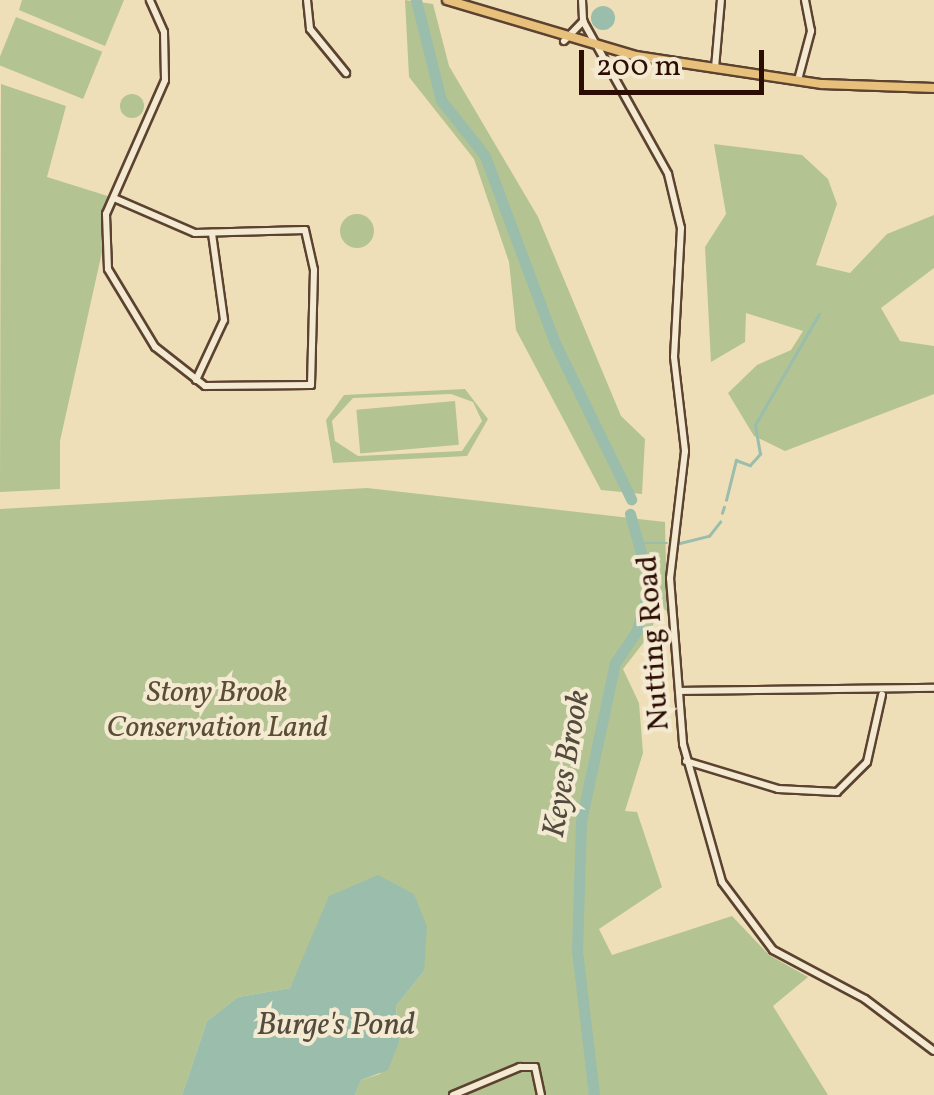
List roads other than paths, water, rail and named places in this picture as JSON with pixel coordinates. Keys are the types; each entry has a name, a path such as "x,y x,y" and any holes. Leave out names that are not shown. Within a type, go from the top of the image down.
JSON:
{"main road":[{"path":"447,0 564,42 620,53 798,80 934,88"}],"street":[{"path":"114,198 196,233 306,230 316,377 298,388 205,386 156,347 116,285 103,237 114,198 165,80 164,32 150,0"},
{"path":"307,0 310,29 346,73"},
{"path":"564,42 583,20 582,0"},
{"path":"715,68 721,0"},
{"path":"798,80 810,31 805,0"},
{"name":"Nutting Road","path":"583,20 618,75 668,174 681,228 674,357 685,450 669,560 686,761 722,882 750,928 934,1051"},
{"path":"618,75 620,53"},
{"path":"196,380 224,320 212,234"},
{"path":"680,691 818,686 882,695 934,688"},
{"path":"686,761 778,789 837,792 867,762 882,695"},
{"path":"452,1095 520,1067 536,1067 541,1095"}],"water":[{"path":"603,6 615,18 603,30 591,18"},
{"name":"Burge's Pond","path":"378,875 414,894 427,927 424,971 396,1006 399,1042 388,1070 361,1080 355,1095 182,1095 207,1021 238,997 290,988 329,896"}],"waterway":[{"name":"Keyes Brook","path":"416,0 441,100 485,156 555,343 631,499"},
{"path":"726,500 736,460 750,465 760,454 755,425 819,314"},
{"path":"722,513 724,507"},
{"name":"Keyes Brook","path":"594,1095 577,950 581,821 615,663 637,630 650,585 630,514"},
{"path":"676,544 709,536 720,522"},
{"path":"636,543 667,543"}],"park label":[{"name":"Stony Brook Conservation Land","path":"217,710"}]}
